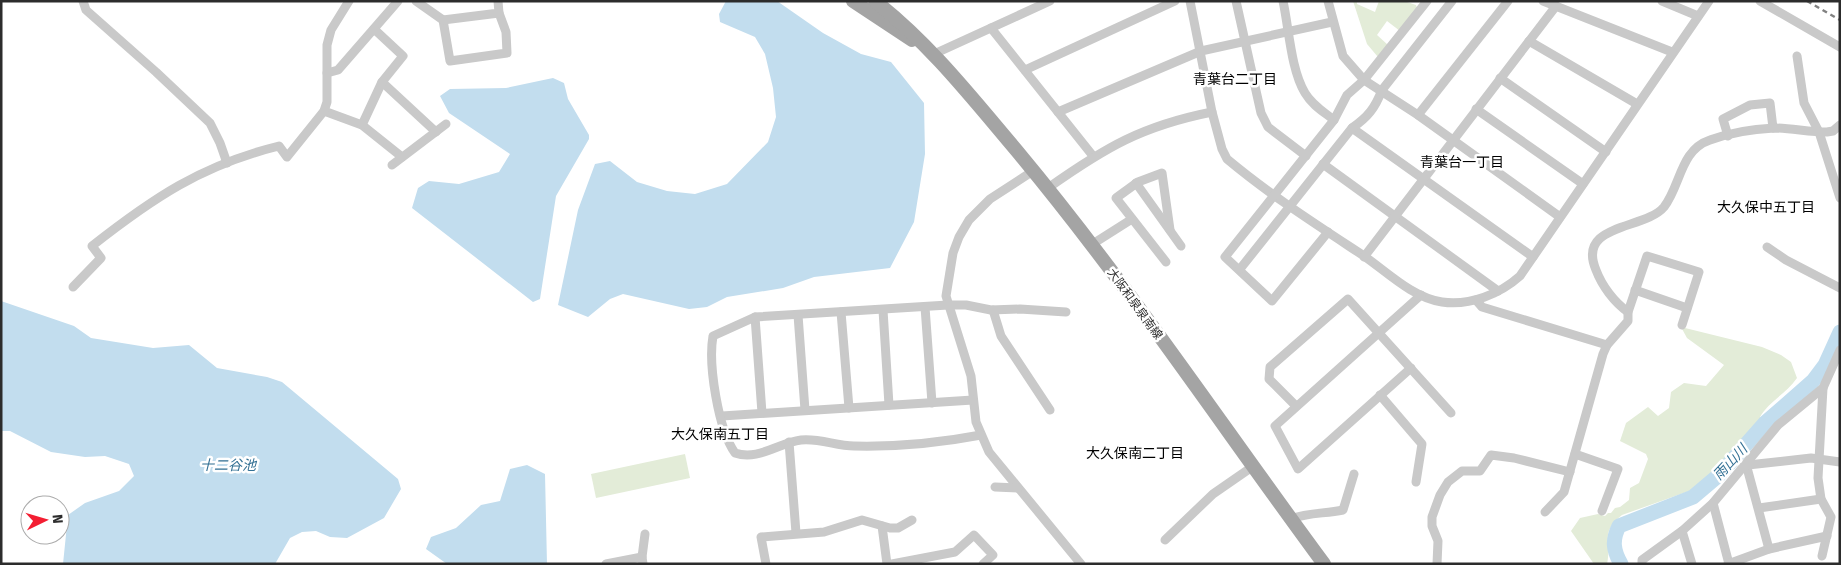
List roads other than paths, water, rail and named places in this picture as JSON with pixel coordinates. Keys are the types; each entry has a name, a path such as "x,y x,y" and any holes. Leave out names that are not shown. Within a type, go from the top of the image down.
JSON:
{"main road":[{"name":"大阪和泉泉南線","path":"853,1 934,54"},
{"name":"大阪和泉泉南線","path":"875,1 906,26 958,79 1048,188 1324,564"}],"street":[{"path":"82,1 86,10 210,123 220,143 227,164"},
{"path":"73,287 101,258 92,246 170,189 199,174 279,146 286,157 324,111 327,102 328,45 331,30 348,1"},
{"path":"327,73 338,70 398,1"},
{"path":"416,1 443,20 499,13"},
{"path":"443,20 450,61 507,53 506,32 499,13 498,1"},
{"path":"934,54 1050,1"},
{"path":"1025,70 1175,1"},
{"path":"1190,1 1212,112 1222,150 1227,159 1290,206 1421,295 1442,302 1476,300 1498,291 1520,276 1708,1"},
{"path":"1236,1 1261,113 1268,127 1306,156"},
{"path":"1283,1 1298,78 1306,94 1316,106 1334,120"},
{"path":"1328,1 1332,22 1343,56 1364,80 1418,115 1560,217"},
{"path":"1240,269 1352,128 1371,112 1382,90 1452,1"},
{"path":"1418,115 1508,1"},
{"path":"1543,1 1672,52"},
{"path":"1662,1 1698,16"},
{"path":"1760,1 1840,47"},
{"path":"1328,232 1272,301 1225,257 1334,120 1346,95 1364,80 1422,2"},
{"path":"1364,257 1556,6"},
{"path":"1058,112 1200,51 1332,22"},
{"path":"991,28 1093,156"},
{"path":"362,125 382,82 403,56 374,30"},
{"path":"1529,42 1637,104"},
{"path":"1797,56 1804,103 1819,132 1840,198"},
{"path":"1500,78 1606,152"},
{"path":"382,82 436,132"},
{"path":"1728,136 1723,119 1750,105 1770,103 1773,128"},
{"path":"1476,109 1583,184"},
{"path":"324,111 362,125 402,157"},
{"path":"1048,188 1093,156 1135,134 1161,124 1212,112"},
{"path":"392,165 446,124"},
{"path":"1628,312 1619,305 1594,267 1593,257 1600,238 1606,232 1653,216 1671,197 1687,157 1696,148 1708,140 1773,128 1819,132 1833,131 1840,125"},
{"path":"1352,128 1533,257"},
{"path":"1322,164 1498,291"},
{"path":"1033,171 984,204 969,220 959,237 953,253 947,277 946,296 971,376 976,422 980,435 989,452 1081,564"},
{"path":"1166,262 1116,198 1136,183 1162,174 1170,230"},
{"path":"1136,183 1181,246"},
{"path":"1091,245 1132,219"},
{"path":"1767,247 1786,260 1840,288"},
{"path":"1545,512 1564,492 1608,344 1628,321 1628,312 1646,256 1699,272 1682,325"},
{"path":"1635,290 1688,308"},
{"path":"1411,368 1298,469 1274,426 1421,295"},
{"path":"1296,406 1269,379 1270,367 1348,299 1451,413"},
{"path":"1476,300 1482,307 1608,344"},
{"path":"980,435 952,440 852,446 819,440 789,442 753,455 735,453 730,445 712,377 713,336 755,317 948,305 993,310 1020,309 1066,312"},
{"path":"926,307 932,403"},
{"path":"883,310 889,405"},
{"path":"993,310 1001,336 1050,410"},
{"path":"841,312 849,408"},
{"path":"798,315 805,410"},
{"path":"755,317 762,413"},
{"path":"1822,556 1831,517 1821,499 1818,459 1823,388 1840,350"},
{"path":"1642,564 1642,560 1682,531 1713,503 1778,424 1823,388"},
{"path":"1380,395 1422,444 1416,482"},
{"path":"722,416 973,400"},
{"path":"789,442 796,533"},
{"path":"1437,564 1438,541 1432,526 1432,517 1440,495 1448,482 1462,471 1480,471 1491,454 1570,472"},
{"path":"1576,454 1618,469 1602,511"},
{"path":"1747,464 1818,459 1840,462"},
{"path":"1747,464 1769,548"},
{"path":"1164,540 1213,494 1252,467"},
{"path":"1291,519 1305,514 1326,514 1343,510 1354,474"},
{"path":"995,487 1018,488"},
{"path":"1759,508 1821,499"},
{"path":"1713,503 1729,564 1769,548 1827,536"},
{"path":"766,564 761,537 824,532 862,520 882,526 898,528 912,520"},
{"path":"882,526 887,564"},
{"path":"1682,531 1692,564"},
{"path":"606,564 642,560 646,534"},
{"path":"892,564 955,552 974,535 993,555 983,564"}],"water":[{"path":"726,1 777,1 823,33 861,54 891,62 924,103 925,154 914,222 890,268 814,277 783,288 727,297 707,307 689,309 623,294 610,299 588,317 558,305 578,210 595,164 610,161 637,182 667,191 695,194 727,184 768,142 776,117 773,88 765,54 755,37 720,22 719,14"},
{"path":"553,78 564,83 568,99 589,135 589,139 556,196 540,299 533,302 412,208 418,188 429,181 459,184 499,172 510,154 449,113 440,96 450,89 506,88"},
{"name":"十二谷池","path":"1,301 74,326 91,338 153,348 189,345 217,368 267,377 282,382 398,479 401,489 384,518 347,538 330,537 316,531 302,532 290,538 275,564 63,564 65,545 70,545 70,514 85,503 119,491 134,476 129,464 105,456 85,457 51,452 10,431 1,431"},
{"path":"527,465 545,474 547,564 447,564 426,549 431,537 456,528 481,505 500,501 510,469"}],"waterway":[{"name":"雨山川","path":"1621,564 1614,545 1619,526 1693,497 1719,475 1765,423 1813,381 1825,365 1840,332"}],"railway":[{"path":"1807,1 1840,20"}],"district":[{"name":"青葉台二丁目","path":"1235,79"},
{"name":"青葉台一丁目","path":"1462,162"},
{"name":"大久保中五丁目","path":"1766,207"},
{"name":"大久保南五丁目","path":"720,434"},
{"name":"大久保南二丁目","path":"1135,453"}]}
